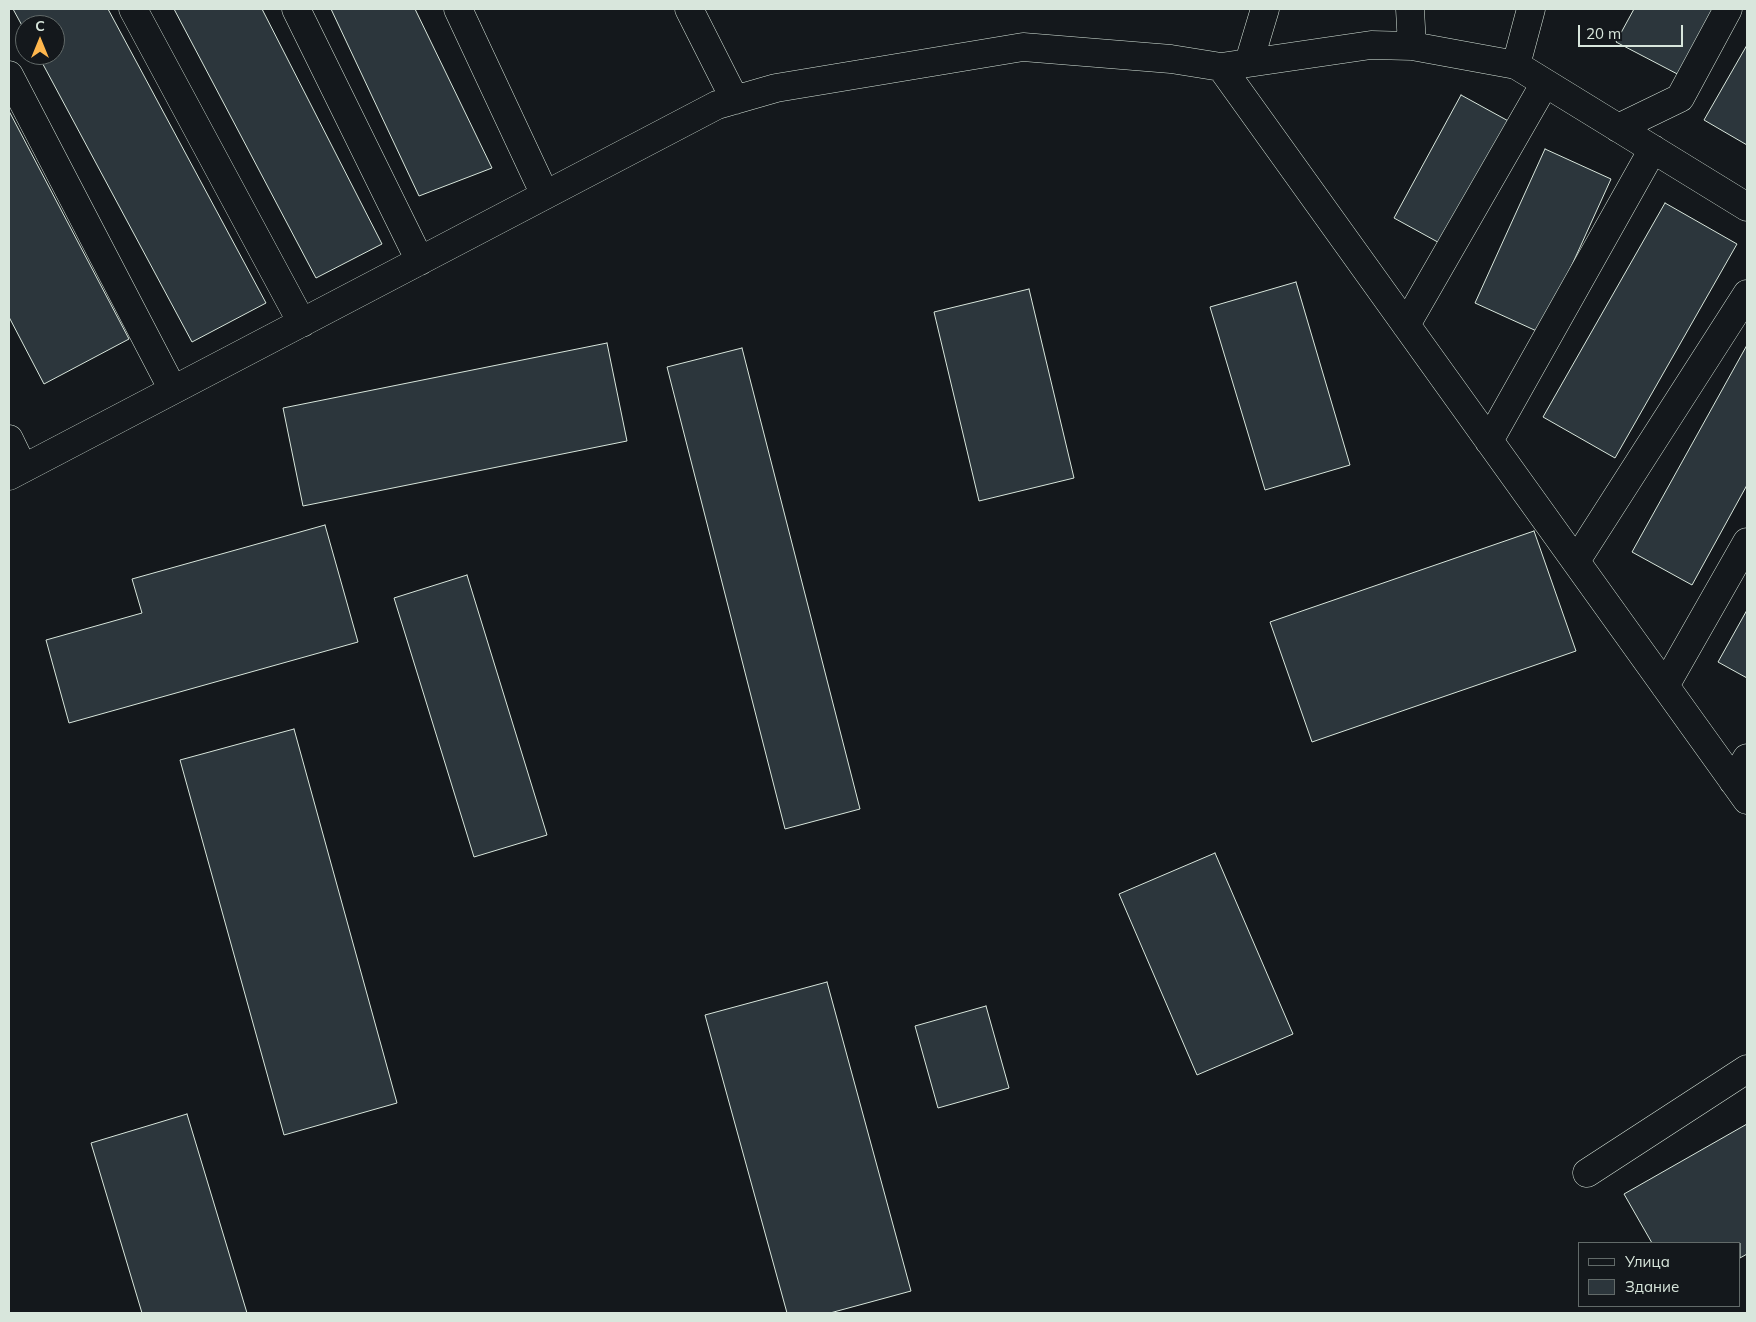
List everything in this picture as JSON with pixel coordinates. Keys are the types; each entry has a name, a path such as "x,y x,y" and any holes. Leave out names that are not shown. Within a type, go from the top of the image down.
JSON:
{"street":[{"path":"133,9 302,322"},
{"path":"296,9 420,261"},
{"path":"458,9 545,196"},
{"path":"688,9 735,100"},
{"path":"1249,62 1265,9"},
{"path":"1410,9 1412,46"},
{"path":"1516,65 1531,9"},
{"path":"1618,128 1680,98 1728,9"},
{"path":"9,439 16,472 717,105 776,88 1023,47 1171,59 1221,67 1371,44 1412,46 1516,65 1653,150 1745,203"},
{"path":"1221,67 1740,791"},
{"path":"9,76 173,390"},
{"path":"1406,325 1545,83"},
{"path":"1489,441 1653,150"},
{"path":"1576,562 1747,294"},
{"path":"1665,686 1747,542"},
{"path":"1740,791 1747,758"},
{"path":"1587,1173 1747,1069"}],"building":[{"path":"13,9 108,9 266,303 192,342 43,65 65,65 65,15 16,15"},
{"path":"174,9 262,9 382,244 316,278"},
{"path":"331,9 415,9 492,168 419,196"},
{"path":"1634,9 1722,9 1685,78 1616,42"},
{"path":"1747,45 1747,145 1704,120"},
{"path":"1461,95 1512,123 1445,246 1394,218"},
{"path":"9,111 129,339 44,384 9,317"},
{"path":"1545,149 1611,179 1541,333 1475,303"},
{"path":"1665,203 1737,244 1615,458 1543,417"},
{"path":"1296,282 1350,465 1265,490 1210,307"},
{"path":"1029,289 1074,478 979,501 934,312"},
{"path":"607,343 627,441 303,506 283,408"},
{"path":"1747,345 1747,485 1692,585 1632,552"},
{"path":"742,348 860,809 785,829 667,367"},
{"path":"325,525 358,642 69,723 46,640 142,613 132,579"},
{"path":"1534,531 1576,651 1312,742 1270,622"},
{"path":"467,575 547,835 474,857 394,598"},
{"path":"1747,610 1747,678 1718,662"},
{"path":"294,729 397,1103 284,1135 180,760"},
{"path":"1215,853 1293,1034 1197,1075 1119,894"},
{"path":"827,982 911,1291 830,1313 787,1313 705,1015"},
{"path":"986,1006 1009,1088 938,1108 915,1026"},
{"path":"187,1114 247,1313 142,1313 91,1143"},
{"path":"1747,1124 1747,1254 1741,1257 1741,1242 1651,1242 1624,1194"}]}
